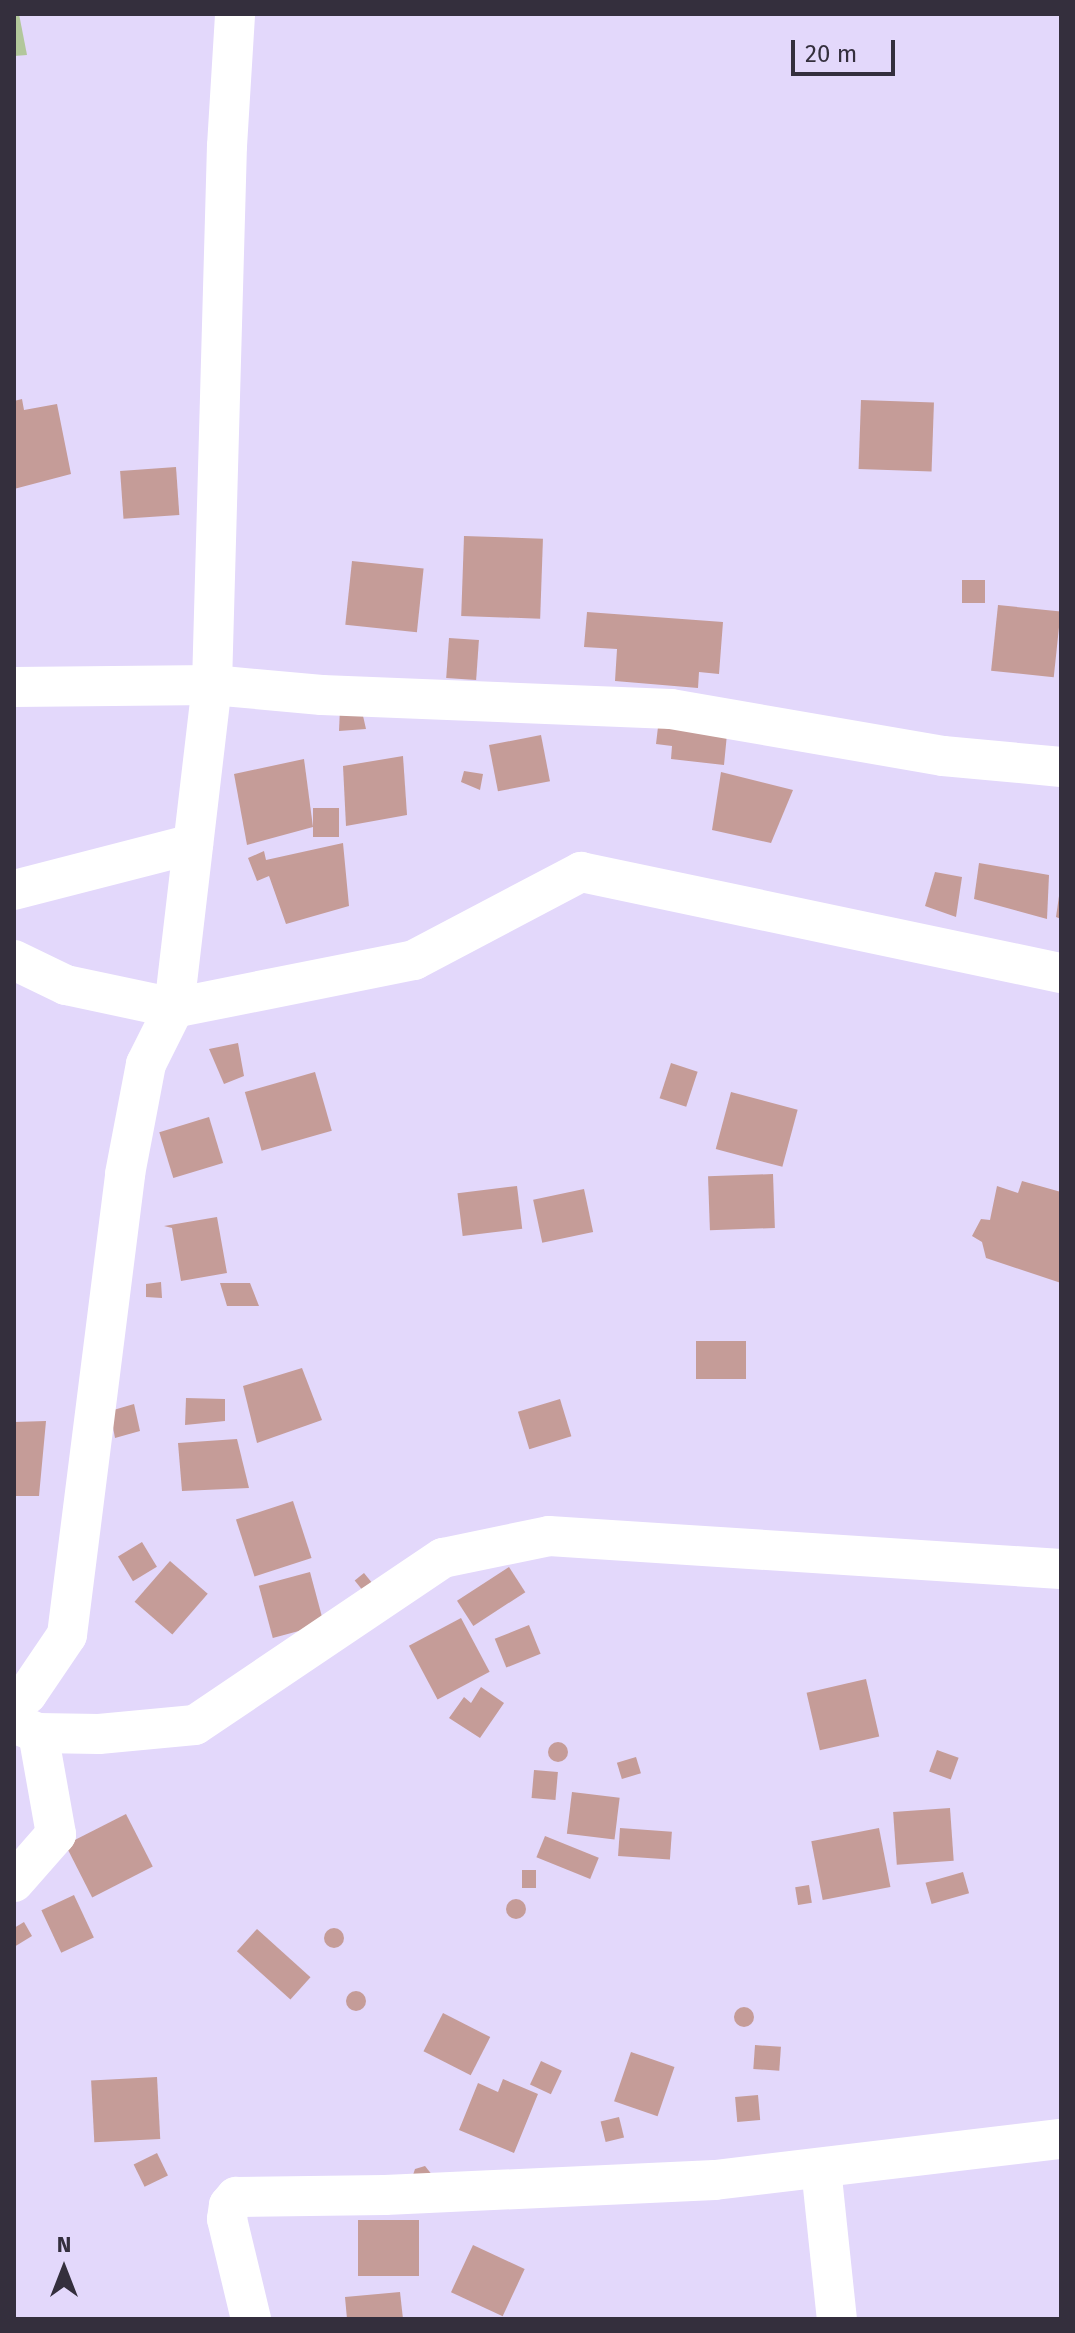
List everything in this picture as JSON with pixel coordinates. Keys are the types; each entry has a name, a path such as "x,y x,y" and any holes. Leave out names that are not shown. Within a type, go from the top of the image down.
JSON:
{"street":[{"path":"14,1882 56,1834 22,1720 27,1694 67,1635 125,1174 146,1064 174,1008 212,685 227,146 235,14"},
{"path":"14,687 212,685 322,695 671,709 943,756 1061,767"},
{"path":"14,890 193,844"},
{"path":"14,960 66,985 174,1008 414,960 581,872 1061,973"},
{"path":"22,1720 99,1734 195,1725 443,1558 549,1536 1061,1569"},
{"path":"251,2319 227,2219 229,2205 236,2197 385,2195 715,2180 1061,2139"},
{"path":"821,2168 837,2319"}],"green space":[{"path":"14,14 19,14 27,55 14,56"}],"building":[{"path":"22,399 24,410 57,404 71,474 14,489 14,401"},
{"path":"861,400 934,403 932,472 859,469"},
{"path":"176,467 179,515 123,519 120,471"},
{"path":"464,536 543,539 540,619 461,616"},
{"path":"352,561 424,569 417,632 345,625"},
{"path":"962,580 985,580 985,603 962,603"},
{"path":"998,605 1061,612 1054,677 991,671"},
{"path":"587,612 723,622 719,674 699,672 698,688 615,681 617,649 584,647"},
{"path":"449,638 479,640 476,680 446,678"},
{"path":"361,707 366,729 339,731 340,708"},
{"path":"658,727 727,734 724,765 671,759 672,746 656,744"},
{"path":"541,735 550,781 498,791 489,745"},
{"path":"403,756 407,815 346,826 343,766"},
{"path":"304,759 313,827 247,845 234,774"},
{"path":"464,771 483,774 480,790 461,782"},
{"path":"721,772 793,790 771,843 712,830"},
{"path":"313,808 339,808 339,837 313,837"},
{"path":"343,843 349,906 286,924 269,876 257,881 248,858 264,851 266,860"},
{"path":"979,863 1049,875 1047,919 974,899"},
{"path":"935,872 962,877 956,917 925,906"},
{"path":"1061,896 1061,919 1056,917"},
{"path":"238,1043 244,1076 224,1084 209,1049"},
{"path":"671,1063 698,1072 686,1107 660,1098"},
{"path":"315,1072 332,1131 262,1151 245,1092"},
{"path":"731,1092 798,1110 782,1167 716,1149"},
{"path":"209,1117 223,1163 173,1178 159,1132"},
{"path":"773,1174 775,1228 710,1230 708,1176"},
{"path":"1022,1181 1061,1192 1061,1283 986,1258 982,1242 972,1236 981,1219 990,1220 997,1186 1018,1193"},
{"path":"517,1186 522,1229 463,1236 457,1193"},
{"path":"584,1189 593,1232 542,1243 533,1200"},
{"path":"217,1217 227,1273 181,1281 172,1228 164,1226"},
{"path":"161,1282 162,1298 146,1297 146,1284"},
{"path":"220,1283 250,1283 259,1306 227,1306"},
{"path":"696,1341 746,1341 746,1379 696,1379"},
{"path":"302,1368 322,1420 257,1443 243,1386"},
{"path":"186,1398 225,1399 225,1421 185,1425"},
{"path":"560,1399 571,1436 529,1449 518,1412"},
{"path":"134,1404 140,1431 115,1438 110,1411"},
{"path":"46,1421 39,1496 14,1496 14,1422"},
{"path":"237,1439 249,1488 182,1491 178,1443"},
{"path":"293,1501 312,1558 254,1577 236,1520"},
{"path":"142,1542 157,1567 133,1581 118,1556"},
{"path":"170,1561 208,1594 172,1635 135,1602"},
{"path":"509,1567 525,1592 473,1626 457,1601"},
{"path":"310,1572 324,1624 273,1638 259,1586"},
{"path":"364,1573 377,1589 368,1597 355,1581"},
{"path":"461,1618 490,1672 438,1700 409,1646"},
{"path":"529,1625 541,1654 506,1668 495,1639"},
{"path":"866,1679 879,1736 820,1750 807,1693"},
{"path":"481,1687 504,1703 480,1738 449,1718 464,1697 471,1703"},
{"path":"558,1742 565,1745 568,1752 565,1759 558,1762 551,1759 548,1752 551,1745"},
{"path":"937,1750 959,1758 951,1779 929,1772"},
{"path":"636,1757 641,1773 622,1779 617,1763"},
{"path":"534,1770 558,1772 555,1800 532,1798"},
{"path":"572,1792 620,1798 615,1840 567,1834"},
{"path":"950,1808 954,1861 897,1865 893,1812"},
{"path":"126,1814 153,1867 92,1897 65,1845"},
{"path":"620,1828 672,1832 670,1860 618,1856"},
{"path":"879,1828 890,1887 823,1900 811,1841"},
{"path":"545,1836 599,1858 590,1879 536,1857"},
{"path":"522,1870 536,1870 536,1888 522,1888"},
{"path":"963,1872 969,1893 932,1904 926,1883"},
{"path":"809,1885 812,1903 798,1905 795,1887"},
{"path":"74,1895 94,1938 61,1953 41,1910"},
{"path":"516,1899 523,1902 526,1909 523,1916 516,1919 509,1916 506,1909 509,1902"},
{"path":"24,1922 32,1936 14,1947 14,1928"},
{"path":"334,1928 341,1931 344,1938 341,1945 334,1948 327,1945 324,1938 327,1931"},
{"path":"257,1929 311,1977 290,1999 237,1951"},
{"path":"356,1991 363,1994 366,2001 363,2008 356,2011 349,2008 346,2001 349,1994"},
{"path":"744,2007 751,2010 754,2017 751,2024 744,2027 737,2024 734,2017 737,2010"},
{"path":"443,2013 490,2037 471,2075 423,2051"},
{"path":"755,2045 781,2047 779,2071 753,2069"},
{"path":"631,2052 674,2067 658,2116 614,2101"},
{"path":"541,2061 562,2071 551,2094 530,2085"},
{"path":"157,2077 160,2139 94,2142 91,2080"},
{"path":"503,2079 538,2094 514,2153 459,2130 478,2083 498,2092"},
{"path":"758,2095 760,2120 737,2122 735,2097"},
{"path":"619,2117 624,2137 606,2142 601,2122"},
{"path":"157,2153 168,2175 145,2187 134,2164"},
{"path":"425,2166 433,2176 413,2175 415,2169"},
{"path":"358,2220 419,2220 419,2276 358,2276"},
{"path":"473,2245 525,2269 503,2316 451,2292"},
{"path":"400,2292 403,2319 347,2319 345,2297"}]}
